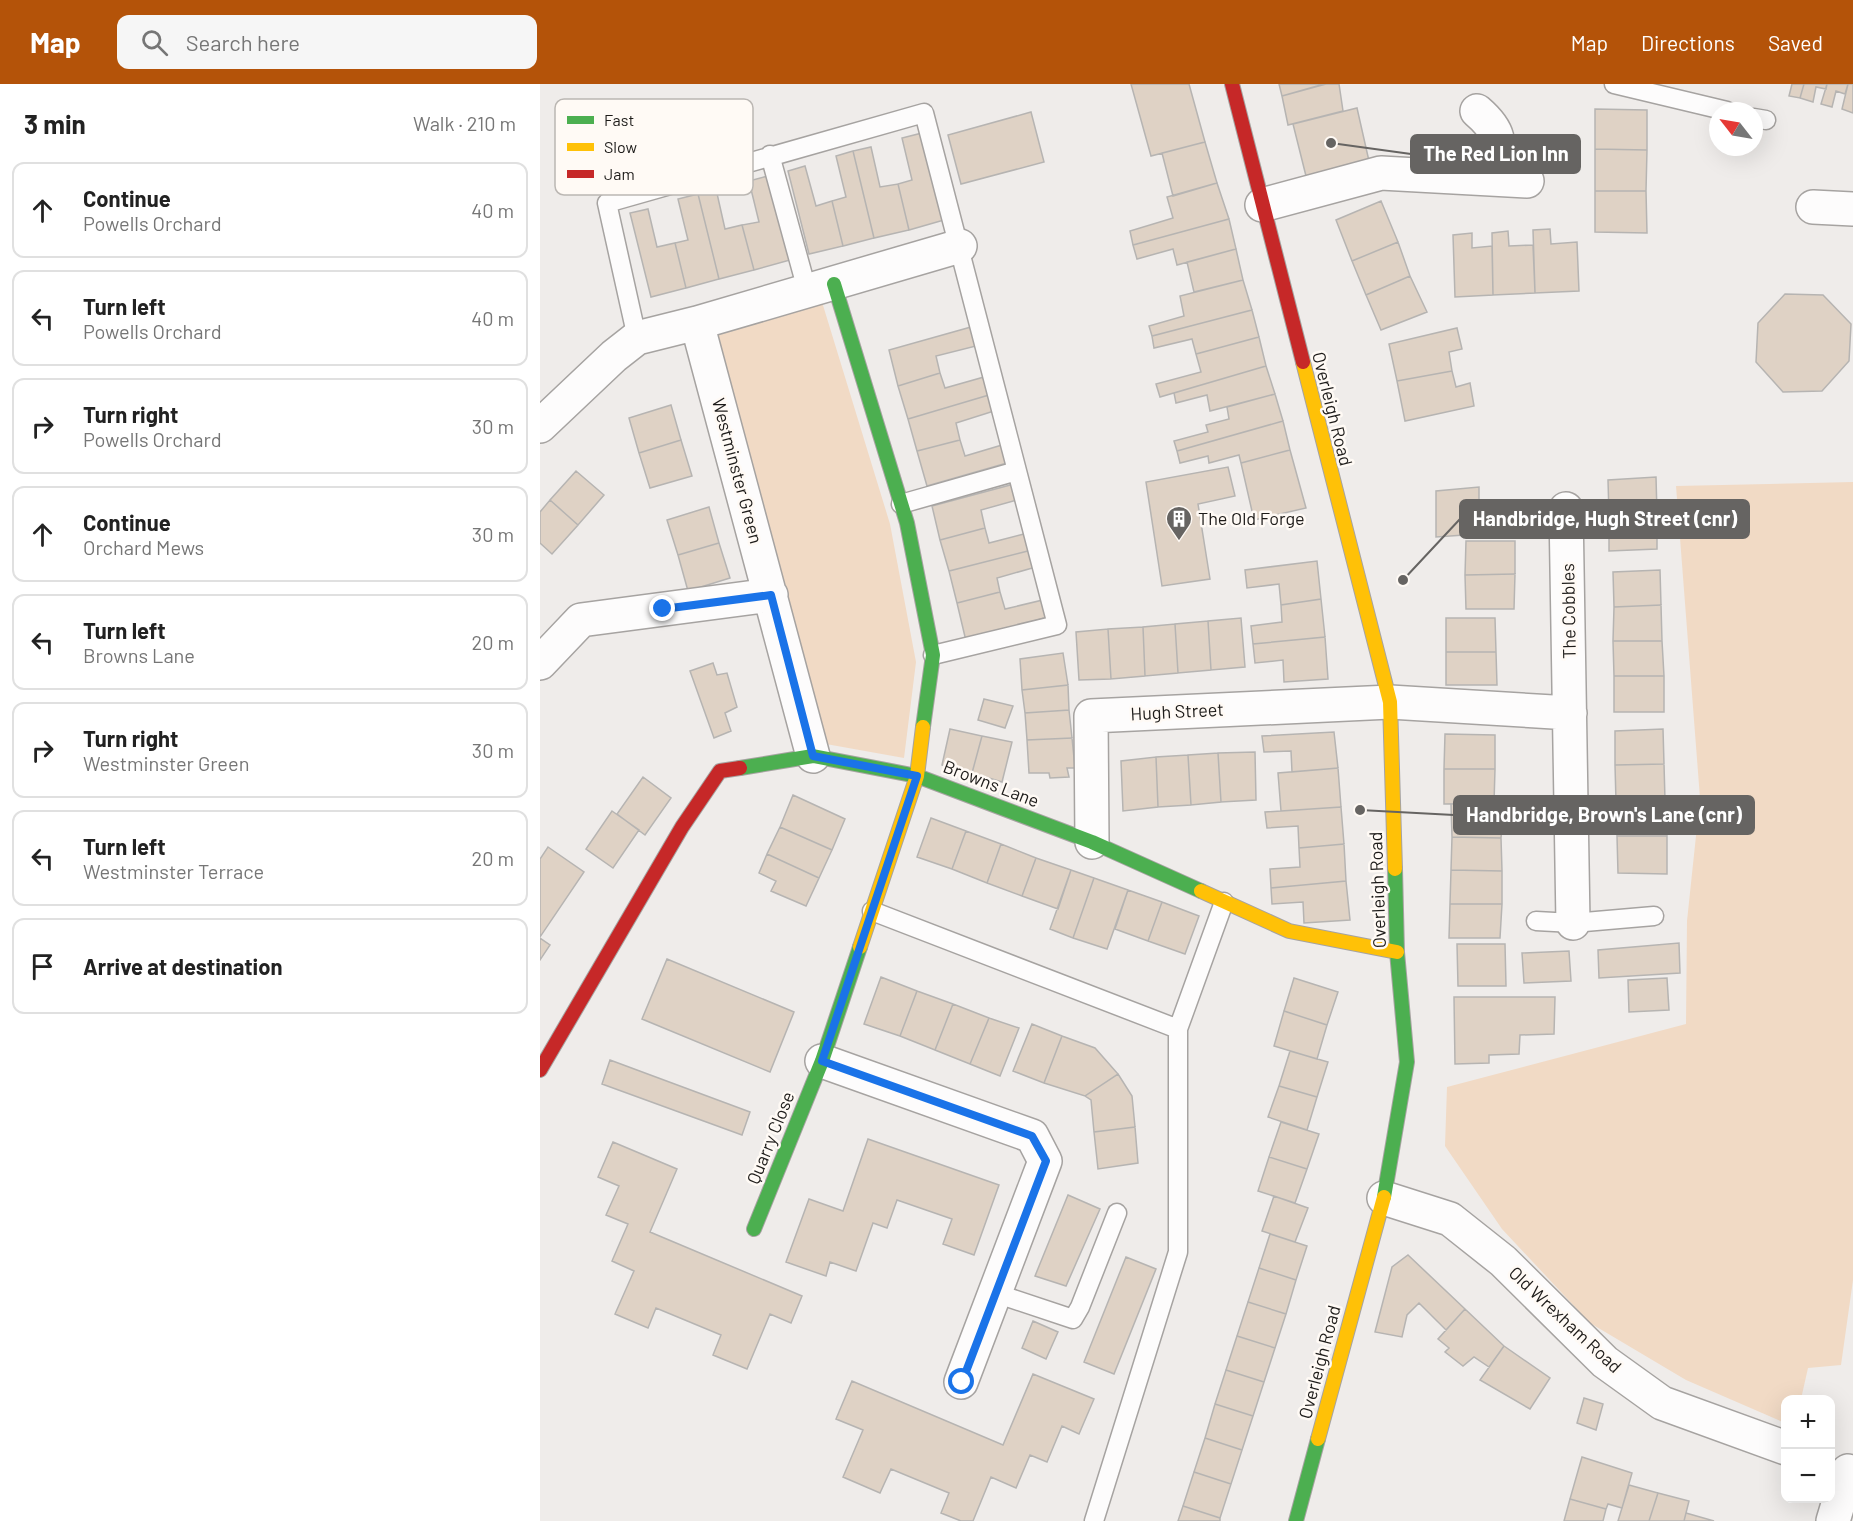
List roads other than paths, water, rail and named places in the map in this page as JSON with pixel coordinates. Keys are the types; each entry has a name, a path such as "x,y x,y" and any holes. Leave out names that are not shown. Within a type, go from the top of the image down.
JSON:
{"street":[{"name":"Overleigh Road","path":"1232,84 1390,702 1397,952 1407,1062 1384,1198 1296,1521"},
{"path":"1477,111 1492,124 1498,140 1493,178"},
{"path":"1262,205 1381,173 1527,181"},
{"path":"1813,207 1853,209"},
{"path":"540,426 614,356 637,338 697,323 960,246"},
{"path":"821,287 901,504 933,655 917,776"},
{"name":"Westminster Green","path":"697,323 813,756"},
{"name":"The Cobbles","path":"1566,509 1573,923"},
{"path":"540,663 581,620 771,595"},
{"path":"1390,702 1570,713"},
{"name":"Hugh Street","path":"1092,842 1091,716 1390,702"},
{"name":"Browns Lane","path":"540,1070 682,827 720,771 813,756 917,776 1092,842 1289,931 1397,952"},
{"name":"Quarry Close","path":"754,1229 822,1061 917,776"},
{"path":"822,1061 1032,1136 1046,1161 962,1382"},
{"name":"Old Wrexham Road","path":"1384,1198 1450,1219 1503,1261 1605,1362 1662,1403 1781,1447"},
{"path":"1833,1521 1844,1470"}],"lane":[{"path":"1614,84 1709,107"},
{"path":"753,160 924,113 1057,625 933,655"},
{"path":"770,155 821,287"},
{"path":"634,195 607,203 637,338"},
{"path":"901,504 1017,471"},
{"path":"1094,1521 1178,1252 1178,1029 1224,902"},
{"path":"872,911 1178,1029"},
{"path":"1536,921 1573,923 1654,916"},
{"path":"995,1293 1073,1319 1080,1307 1117,1213"}],"place":[{"name":"The Red Lion Inn","path":"1331,143"},
{"name":"The Old Forge","path":"1179,542"},
{"name":"Handbridge, Hugh Street (cnr)","path":"1403,580"},
{"name":"Handbridge, Brown's Lane (cnr)","path":"1360,810"}]}
